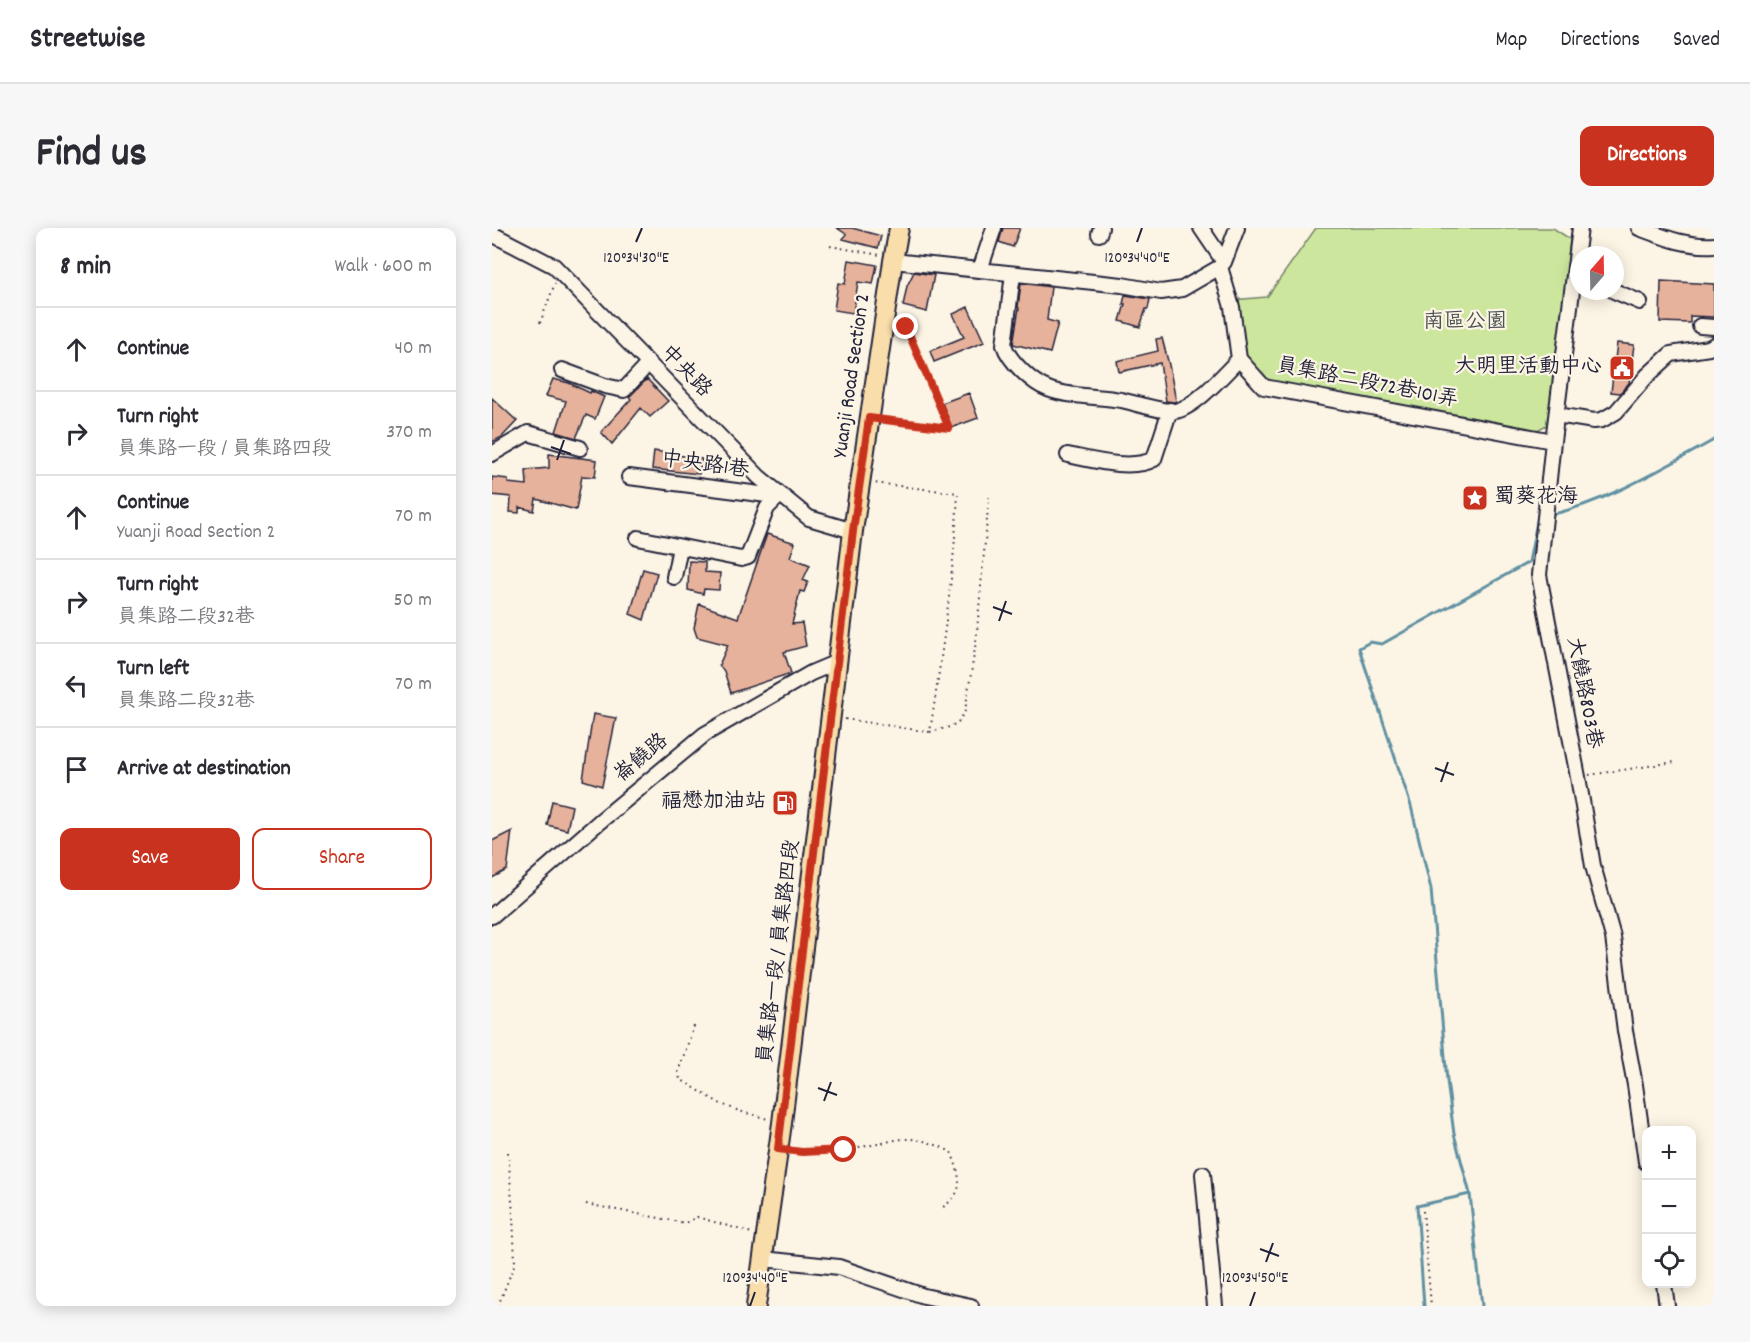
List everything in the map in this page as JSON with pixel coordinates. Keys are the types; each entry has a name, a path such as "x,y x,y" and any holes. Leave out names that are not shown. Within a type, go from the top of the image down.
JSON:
{"main road":[{"name":"Yuanji Road Section 2","path":"853,531 899,228"},
{"name":"員集路一段 / 員集路四段","path":"756,1306 782,1123 853,531"}],"street":[{"path":"980,270 994,228"},
{"path":"1013,274 1004,345 1007,354 1020,370 1047,389 1174,411 1186,407 1210,389 1239,359 1232,307 1222,265 1201,228"},
{"path":"893,261 1122,285 1161,292 1182,290 1222,265 1237,228"},
{"name":"大饒路803巷","path":"1579,246 1580,228"},
{"path":"1639,228 1672,241 1703,246 1714,245"},
{"name":"中央路","path":"492,234 554,266 778,497 809,518 853,531"},
{"path":"1624,295 1640,302"},
{"name":"大饒路803巷","path":"1574,300 1553,441 1539,575 1593,866 1613,937 1624,1031 1642,1130"},
{"path":"1557,415 1594,421 1602,420 1616,412 1647,376 1671,354 1709,348 1714,345"},
{"name":"員集路二段72巷101弄","path":"1239,359 1264,387 1553,441"},
{"path":"562,370 605,386 624,390 648,364"},
{"path":"1068,455 1100,462 1147,463 1154,459 1170,410"},
{"path":"492,454 528,433 580,448"},
{"name":"中央路1巷","path":"629,477 778,497"},
{"name":"中央路1巷","path":"638,537 741,559 748,557 767,508 778,497"},
{"path":"674,577 680,547"},
{"name":"崙饒路","path":"492,916 599,822 705,734 811,673 837,662"},
{"path":"1203,1174 1215,1306"},
{"path":"762,1259 839,1267 924,1296 971,1306"},
{"path":"1665,1288 1667,1306"}],"path":[{"path":"830,246 880,255 893,261"},
{"path":"540,323 559,272"},
{"path":"869,418 949,428 906,327"},
{"path":"860,482 958,493 940,668 930,732"},
{"path":"831,716 930,732 950,727 958,722 965,711 976,642 989,497"},
{"path":"1578,777 1675,762"},
{"path":"694,1026 678,1072 680,1079 719,1103 782,1123"},
{"path":"778,1149 802,1152 844,1150 908,1138 942,1147 951,1152 958,1178 958,1189 955,1196 942,1208"},
{"path":"498,1306 515,1263 508,1152"},
{"path":"586,1204 686,1223 697,1217 766,1238"},
{"path":"1423,1211 1431,1306"}],"green space":[{"name":"南區公園","path":"1316,228 1553,228 1570,239 1552,422 1532,433 1265,382 1244,353 1232,300 1267,297"}],"building":[{"path":"837,228 852,228 881,236 878,248 843,239 846,234"},
{"path":"1003,228 1020,228 1013,247 999,242"},
{"path":"849,260 877,265 873,284 858,282 853,313 834,310 838,283 845,284"},
{"path":"914,272 934,275 927,312 903,306 907,286"},
{"path":"1661,281 1714,284 1714,317 1690,316 1690,323 1660,322"},
{"path":"1021,283 1051,287 1047,320 1058,323 1050,353 1013,344"},
{"path":"1125,295 1150,299 1140,327 1120,321"},
{"path":"968,307 984,342 934,362 930,351 964,337 953,314"},
{"path":"1162,338 1176,401 1174,402 1166,401 1160,363 1119,372 1117,361 1158,351 1156,339"},
{"name":"大明里活動中心","path":"1617,343 1634,345 1629,383 1620,393 1611,392"},
{"path":"553,379 604,397 595,419 586,415 576,438 556,432 566,401 546,396"},
{"path":"647,379 668,401 650,417 641,408 612,444 601,432"},
{"path":"969,393 978,418 951,428 942,403"},
{"path":"492,398 517,421 502,437 492,442"},
{"path":"654,451 702,459 699,474 652,469"},
{"path":"549,454 597,460 595,477 582,476 576,510 536,499 534,511 519,507 519,513 510,512 511,497 492,495 492,477 508,479 508,483 527,485 526,470 549,468"},
{"path":"767,534 795,543 790,557 810,565 803,580 808,582 804,592 800,591 792,624 802,623 806,646 784,652 791,673 731,693 724,671 719,665 728,645 697,637 694,628 699,604 738,618"},
{"path":"689,561 705,562 705,572 720,573 719,590 704,589 703,594 688,590"},
{"path":"643,569 657,573 644,620 630,614"},
{"path":"593,714 616,718 602,786 583,780"},
{"path":"552,801 572,806 567,830 547,825"},
{"path":"512,831 507,870 492,878 492,841"}],"waterway":[{"path":"1550,515 1614,493 1714,440"},
{"path":"1424,1306 1417,1206 1470,1194 1454,1134 1447,1081 1431,889 1411,806 1359,648 1370,642 1382,644 1529,562 1538,517 1540,517"},
{"path":"1470,1194 1482,1306"}],"place":[{"name":"大明里活動中心","path":"1622,368"},
{"name":"蜀葵花海","path":"1475,498"},
{"name":"福懋加油站","path":"785,803"}],"route":[{"path":"844,1150 802,1152 778,1149 853,531 869,418 949,428 906,327"}]}
